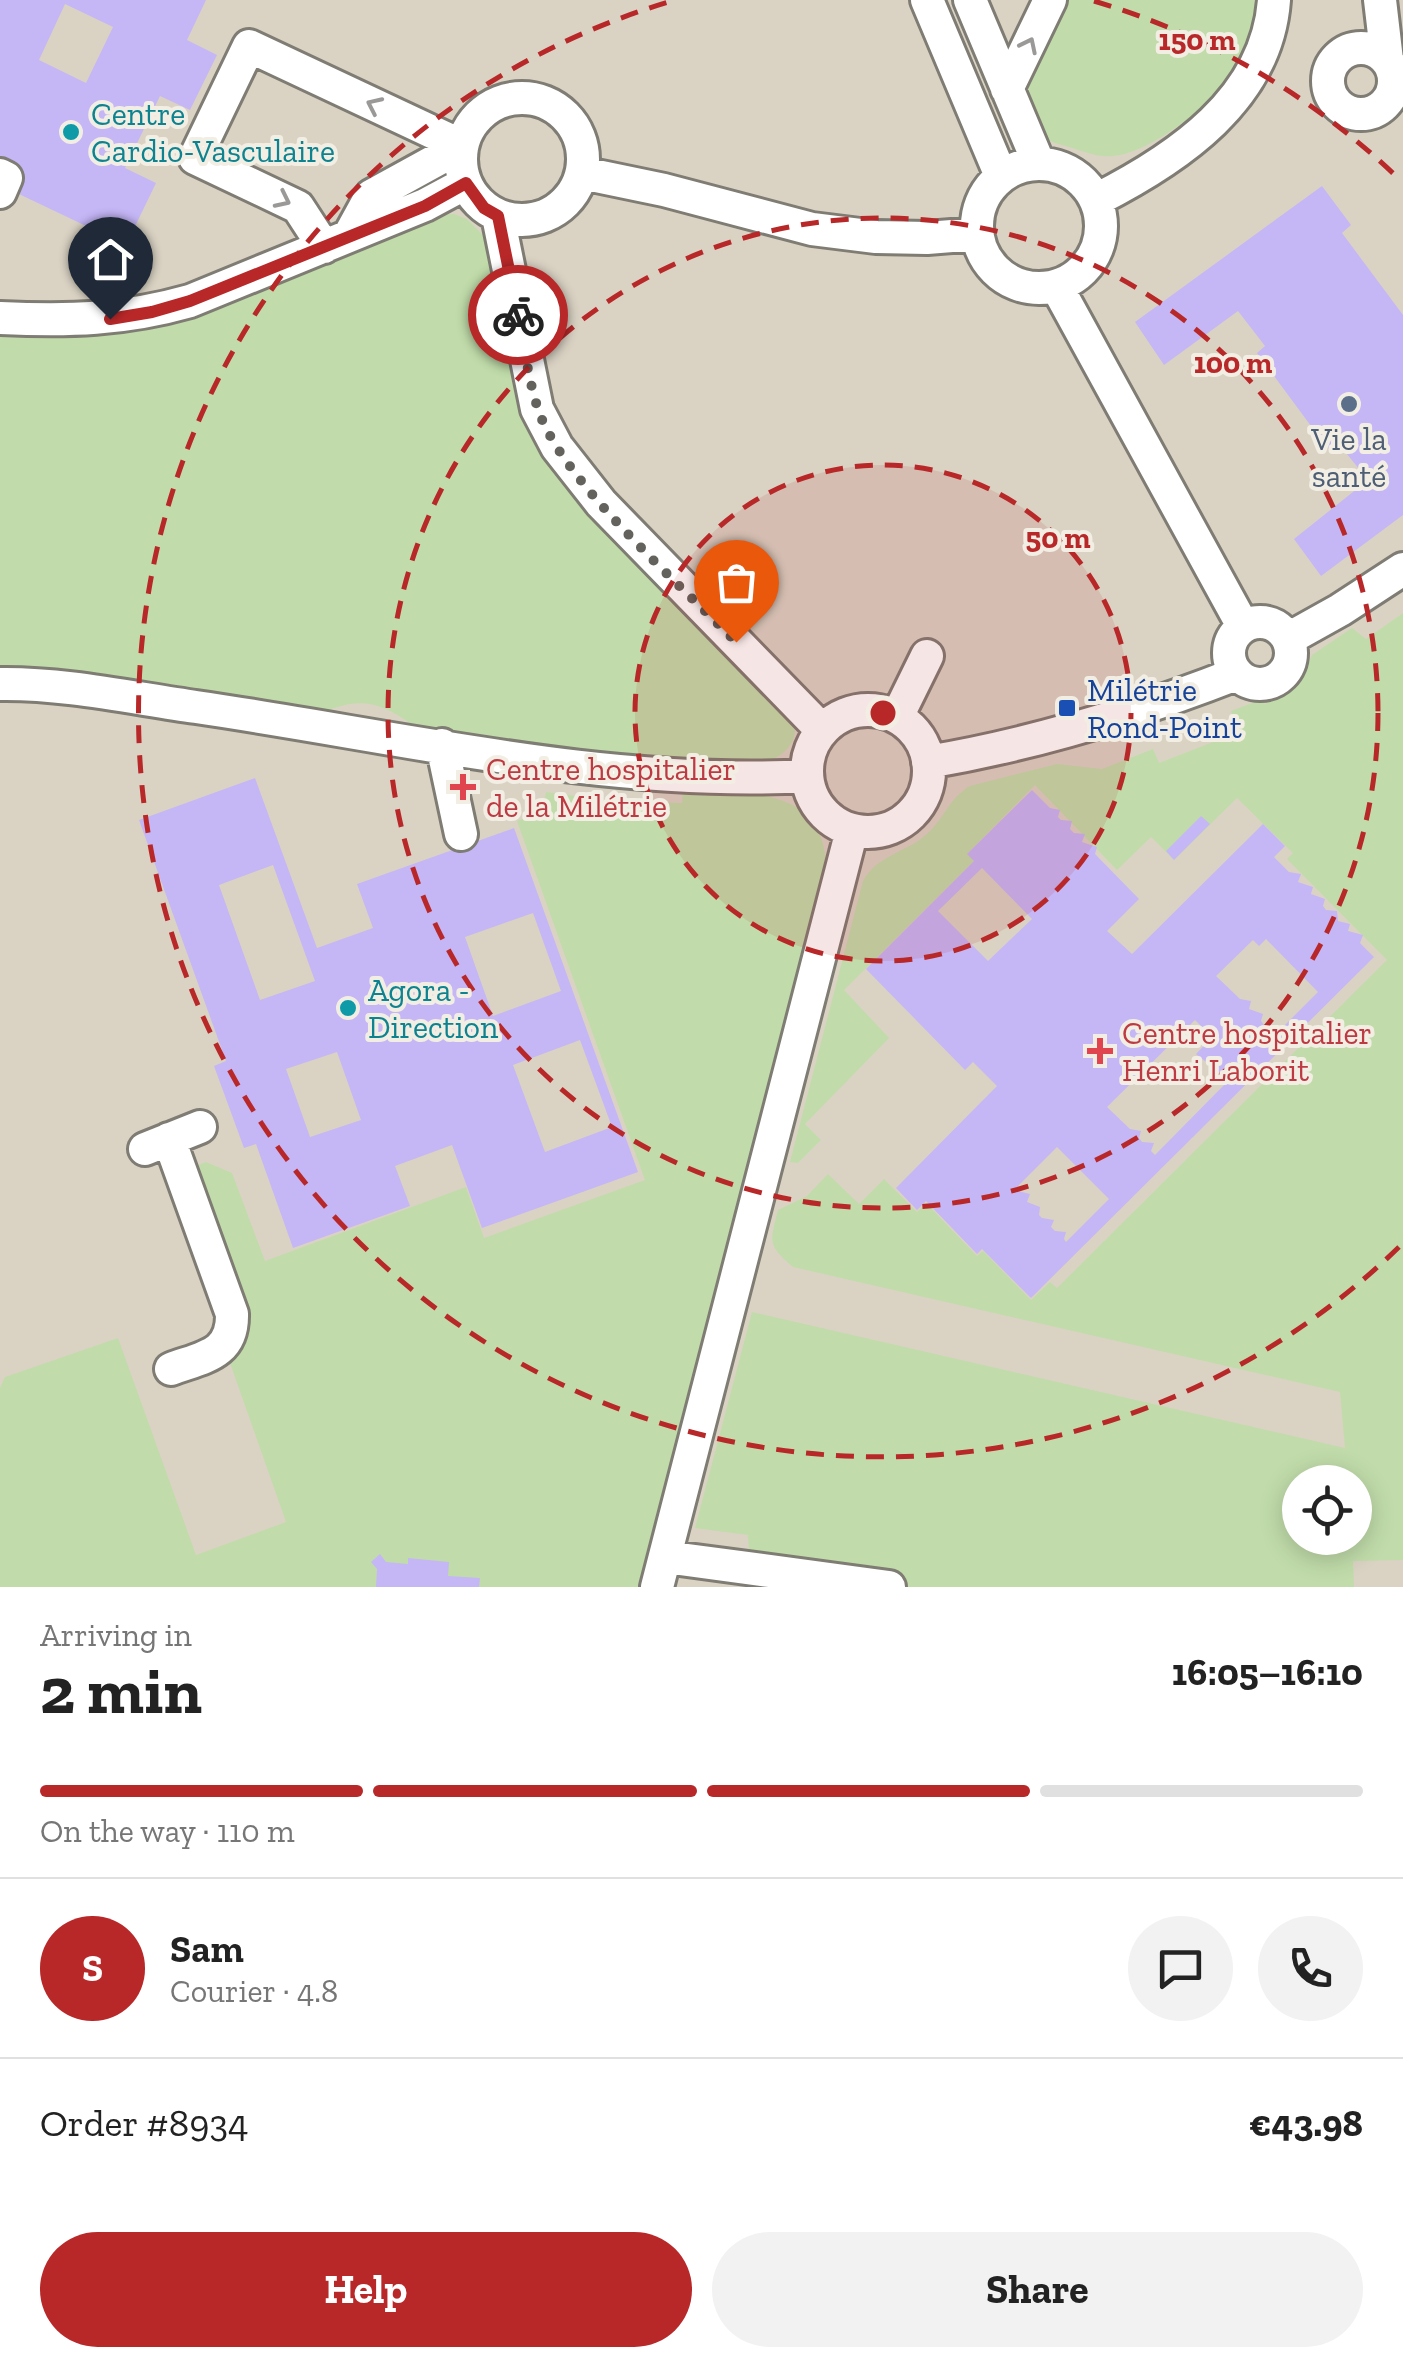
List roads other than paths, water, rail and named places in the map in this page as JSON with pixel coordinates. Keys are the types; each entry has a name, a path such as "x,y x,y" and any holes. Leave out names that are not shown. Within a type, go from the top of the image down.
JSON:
{"street":[{"path":"927,0 1001,176"},
{"path":"970,0 1038,164"},
{"path":"1007,90 1050,0"},
{"path":"1096,200 1178,153 1222,114 1264,50 1274,0"},
{"path":"1351,50 1363,0"},
{"path":"1380,0 1395,100 1359,114 1340,106 1329,87 1336,60 1351,50 1371,50 1387,60"},
{"path":"336,242 298,207 195,158 249,46 462,146"},
{"path":"531,98 548,103 574,125 584,156 582,173 565,204 533,220 515,221 484,208 466,183 461,165 462,146 481,113 497,103 531,98"},
{"path":"336,242 371,196 462,146"},
{"path":"1038,164 1059,167 1082,180 1096,200 1102,221 1100,242 1092,262 1057,287 1036,289 1014,284 996,272 983,254 977,234 978,212 986,192 1001,176 1017,167 1038,164"},
{"path":"582,173 812,229 893,237 977,234"},
{"path":"0,175 6,178 0,192"},
{"path":"0,318 73,321 152,312 190,301 425,206 466,183"},
{"path":"498,216 537,409 557,448 601,503 822,730"},
{"path":"1057,287 1243,626"},
{"path":"1288,639 1403,569"},
{"path":"1264,621 1283,631 1288,639 1288,666 1275,680 1254,684 1236,674 1231,666 1228,648 1243,626 1264,621"},
{"path":"897,717 927,656"},
{"path":"928,762 1000,750 1075,730 1236,674"},
{"path":"0,684 101,694 442,746 647,784 807,776"},
{"path":"882,712 897,717 923,744 928,762 928,780 915,810 886,830 852,830 835,823 812,795 807,776 808,760 822,730 849,713 882,712"},
{"path":"442,746 461,834"},
{"path":"852,830 661,1572 889,1587"},
{"path":"171,1369 217,1352 228,1341 232,1326 232,1314 157,1144 200,1127"}],"place":[{"name":"Centre Cardio-Vasculaire","path":"71,132"},
{"name":"Vie la santé","path":"1349,404"},
{"name":"Milétrie Rond-Point","path":"1067,708"},
{"name":"Centre hospitalier de la Milétrie","path":"463,787"},
{"name":"Agora - Direction","path":"348,1008"},
{"name":"Centre hospitalier Henri Laborit","path":"1100,1051"}]}
